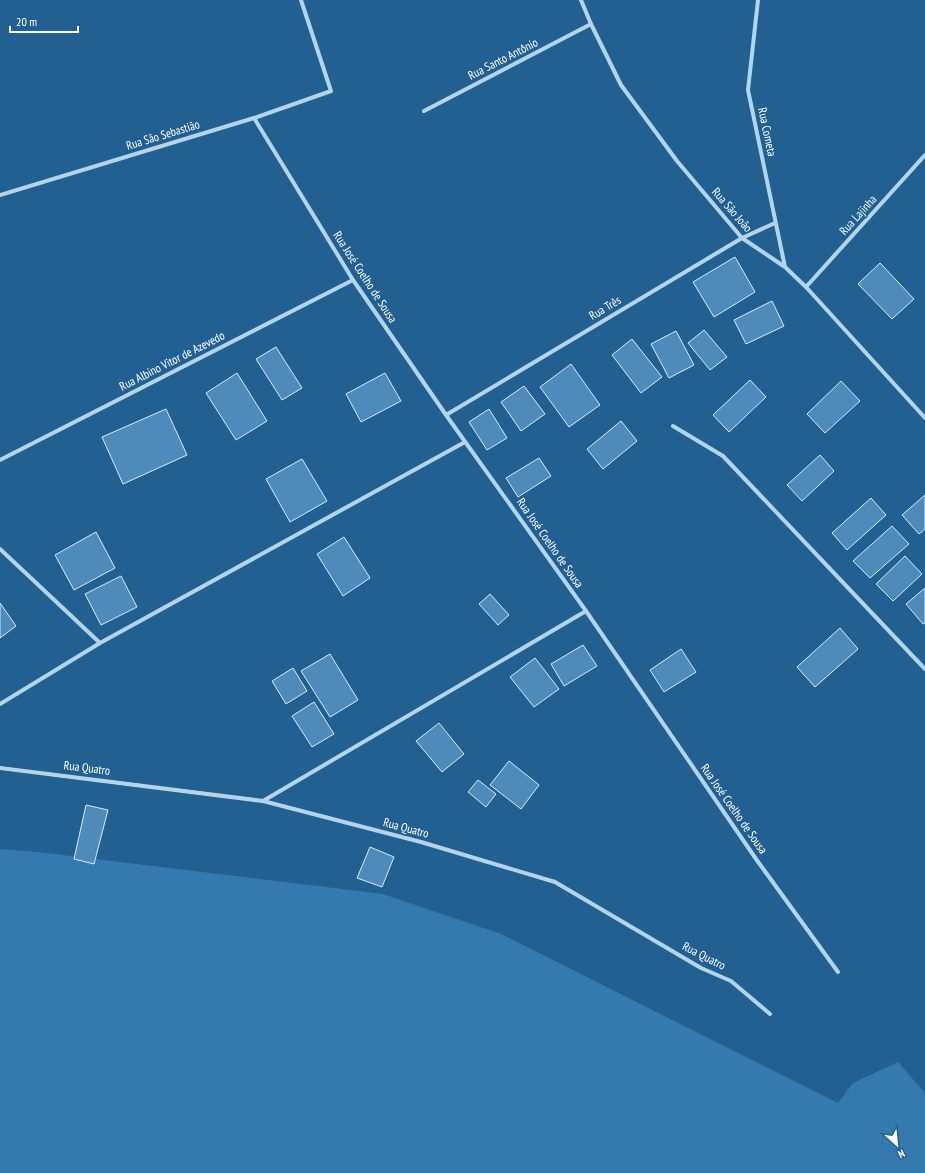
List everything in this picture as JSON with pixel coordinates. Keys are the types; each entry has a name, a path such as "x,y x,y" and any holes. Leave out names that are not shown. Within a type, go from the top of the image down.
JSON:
{"street":[{"name":"Rua São Sebastião","path":"0,195 254,118 331,91 301,0"},
{"name":"Rua São João","path":"581,0 621,85 677,161 742,238 785,267 806,287 925,418"},
{"name":"Rua Cometa","path":"758,0 748,90 785,267"},
{"name":"Rua Santo Antônio","path":"424,111 591,24"},
{"name":"Rua José Coelho de Sousa","path":"254,118 353,280 465,442 586,611 756,859 838,972"},
{"name":"Rua Lajinha","path":"806,287 925,155"},
{"name":"Rua Três","path":"446,415 742,238 775,223"},
{"name":"Rua Albino Vitor de Azevedo","path":"0,460 353,280"},
{"path":"673,426 723,456 925,670"},
{"path":"0,704 100,643 465,442"},
{"path":"0,549 100,643"},
{"path":"263,801 586,611"},
{"name":"Rua Quatro","path":"0,768 263,801 428,844 555,882 701,968 731,981 770,1014"}],"shaded area":[{"path":"0,849 37,852 383,894 501,934 838,1103 853,1083 898,1062 925,1093 925,1173 0,1173"}],"building":[{"path":"735,257 755,292 714,317 693,282"},
{"path":"880,263 914,299 892,319 858,284"},
{"path":"772,301 784,326 746,344 734,320"},
{"path":"704,330 727,357 710,370 688,343"},
{"path":"676,331 694,365 669,378 651,344"},
{"path":"632,339 662,377 641,393 612,355"},
{"path":"276,347 302,388 282,400 256,359"},
{"path":"571,364 600,405 569,427 540,387"},
{"path":"237,373 267,421 236,440 206,393"},
{"path":"385,373 401,401 361,422 346,394"},
{"path":"750,380 766,397 729,432 713,415"},
{"path":"841,381 860,401 825,433 807,414"},
{"path":"524,386 545,414 521,431 501,402"},
{"path":"166,409 187,455 123,484 102,437"},
{"path":"489,409 507,438 487,450 469,422"},
{"path":"621,421 637,441 603,469 587,449"},
{"path":"820,455 834,471 802,501 787,485"},
{"path":"539,458 551,476 518,497 506,478"},
{"path":"302,459 327,501 290,522 266,479"},
{"path":"925,495 925,529 919,534 902,515"},
{"path":"871,498 886,515 847,550 832,533"},
{"path":"892,526 909,544 870,578 853,561"},
{"path":"96,532 115,568 74,590 55,555"},
{"path":"344,537 370,578 343,596 317,554"},
{"path":"905,556 922,574 893,601 876,584"},
{"path":"121,576 137,607 101,625 85,594"},
{"path":"925,588 925,623 923,624 906,604"},
{"path":"490,594 509,615 498,625 479,604"},
{"path":"0,603 16,626 0,638"},
{"path":"840,628 858,649 815,687 797,667"},
{"path":"583,645 597,666 564,686 551,664"},
{"path":"681,649 696,672 664,692 650,670"},
{"path":"330,654 358,700 330,717 301,671"},
{"path":"535,658 559,689 534,707 510,677"},
{"path":"293,668 307,691 286,704 272,681"},
{"path":"314,702 334,734 312,747 292,716"},
{"path":"439,723 464,754 442,772 416,741"},
{"path":"509,761 539,785 521,809 490,785"},
{"path":"478,780 496,794 486,807 468,792"},
{"path":"86,805 108,810 94,864 74,859"},
{"path":"370,847 394,857 382,887 357,878"}]}
